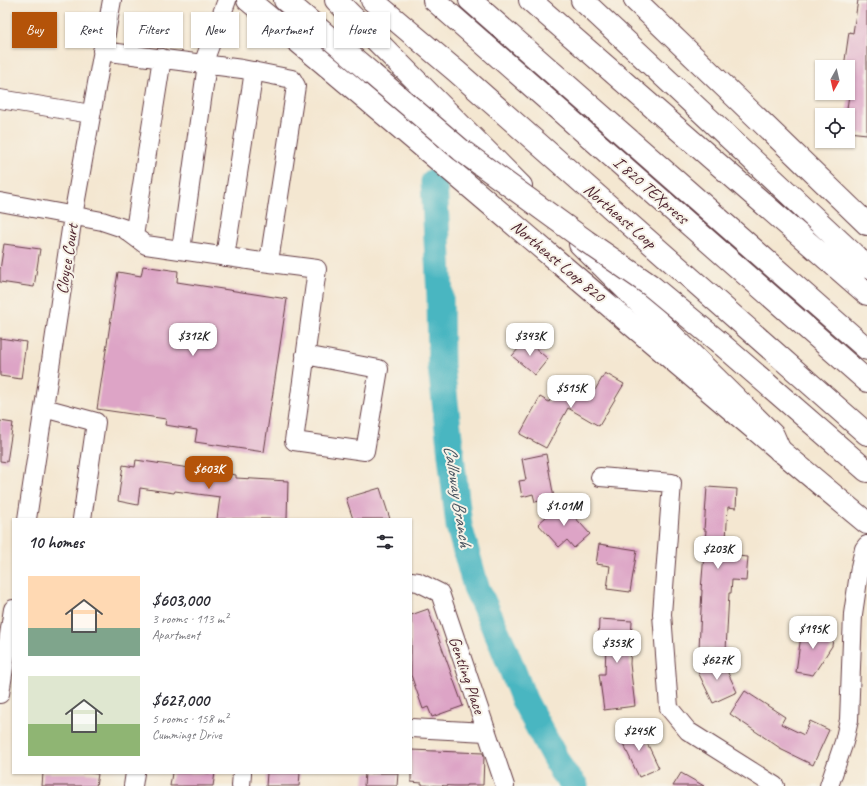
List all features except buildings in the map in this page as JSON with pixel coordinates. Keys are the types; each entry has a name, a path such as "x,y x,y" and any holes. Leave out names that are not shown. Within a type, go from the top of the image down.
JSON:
{"main road":[{"name":"Northeast Loop 820","path":"248,0 369,100 780,451 867,523"},
{"path":"285,0 461,150 586,241 650,285 720,343 867,471"},
{"path":"336,0 773,435 780,451"},
{"name":"Northeast Loop","path":"372,0 462,76 867,434"},
{"name":"I 820 TEXpress","path":"434,0 867,380"},
{"name":"I 820 TEXpress","path":"470,0 867,349"},
{"path":"530,0 867,294"},
{"path":"582,0 867,267"},
{"path":"635,0 865,217"}],"street":[{"name":"Cloyce Court","path":"27,518 73,216 112,0"},
{"path":"181,250 205,64 227,0"},
{"path":"102,51 205,64 292,78 296,86 270,255 262,262"},
{"path":"134,236 162,58"},
{"path":"225,257 254,71"},
{"path":"0,99 91,114"},
{"path":"0,202 102,221 123,228 146,245 317,269 305,355 294,441 365,451 379,369 305,355"},
{"path":"44,408 96,422 82,518"},
{"path":"600,477 672,483 662,614 669,708 688,731 775,786"},
{"path":"829,786 844,742 849,720 853,614 860,567 864,550 867,545"},
{"name":"Gentling Place","path":"412,581 418,582 440,593 505,786"},
{"path":"0,694 12,616"},
{"path":"412,728 486,732"},
{"path":"133,786 135,774"},
{"path":"241,786 242,774"}],"waterway":[{"name":"Calloway Branch","path":"434,182 440,296 441,366 459,526 476,587 503,646 524,700 562,771 575,786"}]}
